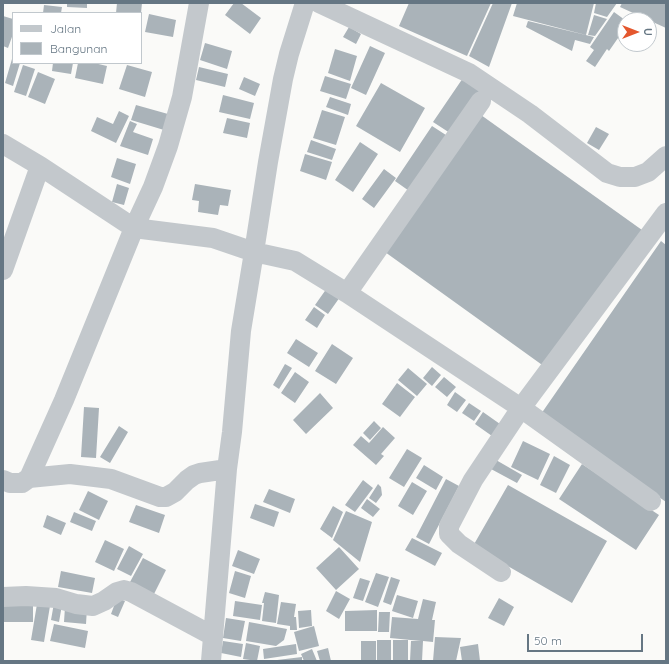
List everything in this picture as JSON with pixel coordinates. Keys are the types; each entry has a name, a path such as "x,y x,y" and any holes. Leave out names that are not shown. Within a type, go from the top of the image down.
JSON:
{"street":[{"path":"211,661 227,469 232,432 241,331 283,79 305,3"},
{"path":"319,3 469,73 530,114 607,173 620,177 635,177 648,172 666,156"},
{"path":"29,478 64,400 134,228 153,187 168,146 182,98 195,4"},
{"path":"347,293 481,101"},
{"path":"3,144 40,166 134,228 213,238 254,252 295,261 347,293 521,408 651,501"},
{"path":"3,270 40,166"},
{"path":"501,572 459,544 450,534 450,526 473,480 521,408 663,223"},
{"path":"3,480 10,483 22,483 29,478 70,474 111,479 160,497 166,497 175,492 187,480 200,473 227,469"},
{"path":"3,597 26,596 56,598 76,604 93,606 104,601 117,592 124,590 131,592 213,636"}],"building":[{"path":"67,3 87,3 87,8 67,7"},
{"path":"117,3 142,3 141,12 116,12"},
{"path":"234,3 241,3 261,18 250,34 225,15"},
{"path":"409,3 491,3 467,56 399,26"},
{"path":"493,3 512,3 489,67 469,56"},
{"path":"517,3 594,3 586,35 513,16"},
{"path":"596,3 617,3 607,17 594,13"},
{"path":"622,3 666,3 666,28 657,24 657,12 631,12 620,7"},
{"path":"44,5 62,7 61,12 43,12"},
{"path":"614,12 617,14 617,40 609,51 607,49 595,67 586,61 594,50 590,47"},
{"path":"149,14 176,20 173,37 145,32"},
{"path":"594,15 607,19 595,36 588,35"},
{"path":"3,16 12,19 12,37 8,48 3,46"},
{"path":"528,21 594,37 590,44 575,40 572,51 526,27"},
{"path":"349,27 361,34 356,44 343,37"},
{"path":"205,43 232,51 227,69 200,60"},
{"path":"370,46 385,53 366,95 351,88"},
{"path":"335,49 357,56 350,81 328,73"},
{"path":"12,59 12,64 20,64 13,86 5,83"},
{"path":"53,64 73,64 71,74 52,71"},
{"path":"78,64 98,64 107,66 103,84 75,78"},
{"path":"23,65 35,69 26,96 14,92"},
{"path":"127,65 152,72 145,97 119,89"},
{"path":"199,67 228,74 225,87 196,80"},
{"path":"38,72 55,79 45,104 28,97"},
{"path":"465,75 485,89 453,135 433,122"},
{"path":"325,76 351,84 346,99 320,91"},
{"path":"244,77 260,84 255,96 239,89"},
{"path":"381,83 425,108 400,152 356,126"},
{"path":"223,95 254,103 250,119 219,112"},
{"path":"330,97 351,104 348,115 326,107"},
{"path":"136,105 168,114 164,130 131,120"},
{"path":"322,110 345,117 336,145 313,138"},
{"path":"119,111 129,116 116,143 91,131 97,117 113,124"},
{"path":"481,115 642,230 545,367 385,252"},
{"path":"227,118 250,123 247,138 223,133"},
{"path":"130,121 137,124 133,132 153,139 148,155 120,146"},
{"path":"432,126 449,137 412,193 395,181"},
{"path":"596,127 609,134 599,150 587,143"},
{"path":"311,140 336,149 332,160 307,152"},
{"path":"360,142 378,154 353,192 335,180"},
{"path":"305,154 332,162 326,180 300,171"},
{"path":"117,158 136,164 130,184 111,177"},
{"path":"384,169 396,178 374,208 362,199"},
{"path":"117,184 129,188 124,205 112,202"},
{"path":"195,184 231,190 228,206 220,205 218,215 198,212 199,201 192,200"},
{"path":"661,241 666,245 666,502 541,414"},
{"path":"327,288 340,297 328,314 315,305"},
{"path":"314,307 325,315 317,328 305,320"},
{"path":"296,339 318,353 309,367 287,353"},
{"path":"332,344 353,358 336,384 315,371"},
{"path":"285,364 292,368 279,389 273,385"},
{"path":"432,367 441,375 432,386 423,378"},
{"path":"408,368 427,384 417,396 398,380"},
{"path":"295,372 309,382 295,403 281,393"},
{"path":"444,377 456,387 447,397 435,387"},
{"path":"397,383 415,397 400,417 382,404"},
{"path":"455,392 466,400 457,412 447,405"},
{"path":"320,393 333,408 306,434 293,420"},
{"path":"469,403 481,411 474,421 462,413"},
{"path":"84,407 99,408 96,458 81,457"},
{"path":"483,412 500,424 492,436 475,424"},
{"path":"374,421 381,428 370,440 363,433"},
{"path":"119,426 128,432 110,463 100,457"},
{"path":"383,427 395,438 381,454 384,456 376,465 353,445 361,436 369,443"},
{"path":"523,441 550,454 538,480 511,467"},
{"path":"407,449 422,458 404,487 389,478"},
{"path":"554,456 570,465 556,493 540,485"},
{"path":"496,460 522,475 517,483 491,469"},
{"path":"582,464 659,515 636,550 559,499"},
{"path":"424,465 443,477 436,490 416,478"},
{"path":"446,479 459,486 429,544 416,537"},
{"path":"363,480 373,488 355,512 345,505"},
{"path":"412,482 427,491 413,515 398,506"},
{"path":"378,484 381,487 382,495 376,503 369,498"},
{"path":"508,485 607,541 572,603 473,546"},
{"path":"269,489 295,499 290,513 263,502"},
{"path":"88,491 108,501 99,520 79,510"},
{"path":"367,499 380,509 373,517 361,508"},
{"path":"255,504 279,512 274,527 250,518"},
{"path":"136,505 165,515 159,533 129,522"},
{"path":"333,506 343,512 332,538 320,529"},
{"path":"346,511 372,522 360,562 333,540"},
{"path":"74,512 96,521 92,531 70,522"},
{"path":"47,515 66,523 61,535 43,527"},
{"path":"412,538 442,553 435,566 405,550"},
{"path":"105,540 124,549 114,571 95,562"},
{"path":"129,546 143,554 131,576 117,569"},
{"path":"339,547 359,569 336,590 316,568"},
{"path":"238,550 260,559 254,574 232,566"},
{"path":"143,558 166,570 154,594 130,582"},
{"path":"61,571 95,578 92,593 58,587"},
{"path":"235,571 251,576 245,598 229,593"},
{"path":"376,573 389,577 378,607 365,602"},
{"path":"391,577 400,580 391,605 383,602"},
{"path":"360,578 370,581 363,601 353,598"},
{"path":"336,591 350,599 339,619 326,611"},
{"path":"265,592 279,595 276,623 262,621 264,603 262,603"},
{"path":"397,595 418,601 413,618 392,611"},
{"path":"38,598 51,600 44,642 31,640"},
{"path":"117,598 125,601 118,617 111,614"},
{"path":"499,598 514,607 504,626 488,618"},
{"path":"423,599 436,602 432,620 435,620 433,642 423,641 422,661 410,661 411,641 421,641 390,638 392,617 418,619"},
{"path":"3,601 33,602 33,622 3,622"},
{"path":"235,601 262,605 260,620 233,616"},
{"path":"281,602 296,604 294,617 296,617 297,630 290,630 290,626 277,624"},
{"path":"54,603 62,605 59,622 51,620"},
{"path":"65,607 87,608 86,624 64,622"},
{"path":"311,610 312,626 299,628 298,611"},
{"path":"377,610 377,631 345,631 345,611"},
{"path":"379,612 390,612 389,632 378,632"},
{"path":"226,618 245,621 241,641 223,638"},
{"path":"249,622 287,629 284,640 276,646 246,641"},
{"path":"54,624 88,631 85,648 50,641"},
{"path":"314,626 319,646 299,651 294,632"},
{"path":"435,637 461,638 456,661 433,661"},
{"path":"377,640 391,640 391,661 377,661"},
{"path":"393,640 408,640 408,661 393,661"},
{"path":"223,641 243,644 241,657 221,653"},
{"path":"361,641 376,641 376,661 361,661"},
{"path":"246,643 260,646 257,661 243,659"},
{"path":"296,644 297,654 264,659 263,649"},
{"path":"478,644 480,661 462,661 460,647"},
{"path":"328,648 331,661 320,661 317,651"},
{"path":"312,649 317,661 304,661 301,654"},
{"path":"302,657 302,661 277,661 277,660"}]}
